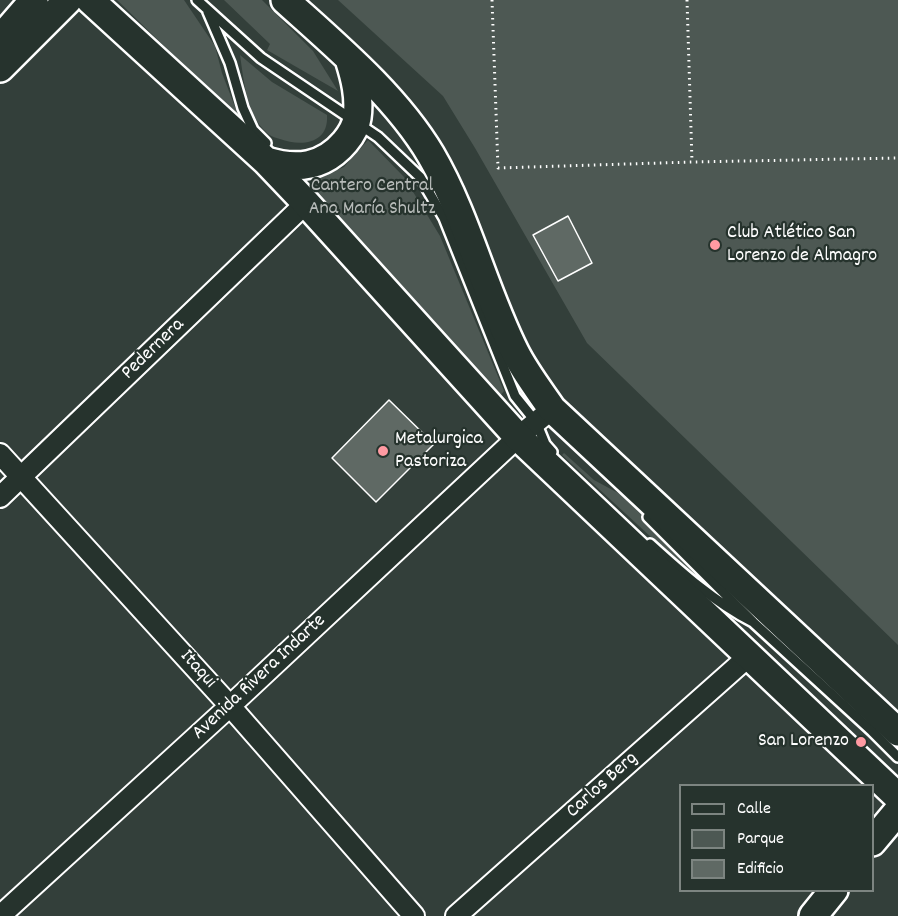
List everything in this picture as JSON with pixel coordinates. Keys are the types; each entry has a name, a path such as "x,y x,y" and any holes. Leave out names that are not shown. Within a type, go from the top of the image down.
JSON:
{"main road":[{"path":"0,39 34,0"},
{"path":"0,68 68,0"},
{"path":"90,0 283,166 311,165 337,151 349,137 357,121 357,87 349,59"},
{"path":"285,0 349,59 414,130 431,156 446,185 544,425 749,656 898,797"},
{"path":"271,154 306,202 544,425 898,732"},
{"path":"874,841 898,811"},
{"path":"813,916 833,892"}],"street":[{"name":"Pedernera","path":"0,497 306,202"},
{"name":"Avenida Rivera Indarte","path":"3,912 544,425"},
{"name":"Itaqui","path":"0,454 230,706 414,916"},
{"name":"Carlos Berg","path":"456,916 749,656"}],"lane":[{"path":"197,0 261,58 378,136 420,177 444,218 515,396 544,425 569,439"},
{"path":"206,7 230,63 243,108 253,130 271,154"},
{"path":"544,425 558,458 545,444 544,425"},
{"path":"637,506 753,622 898,757"},
{"path":"641,535 692,582 734,612 753,622"}],"path":[{"path":"492,0 498,168 898,158"},
{"path":"687,0 692,162"}],"green space":[{"path":"117,0 184,0 215,46 222,73 240,120"},
{"path":"224,0 262,0 313,51 338,91 267,50 270,44"},
{"name":"Club Atlético San Lorenzo de Almagro","path":"338,0 898,0 898,645 587,343 443,96"},
{"path":"240,55 272,82 327,115 326,125 319,137 305,143 296,143 267,133 250,107"},
{"name":"Cantero Central Ana María Shultz","path":"368,140 404,177 440,236 504,391 500,396 310,187 312,181 344,167"},
{"path":"564,453 594,480 620,494 740,606 737,609 690,573 562,455"}],"building":[{"path":"568,216 592,263 558,281 533,235"},
{"name":"Metalurgica Pastoriza","path":"389,400 434,444 376,502 332,458"}],"place":[{"name":"Club Atlético San Lorenzo de Almagro","path":"715,245"},
{"name":"Metalurgica Pastoriza","path":"383,451"},
{"name":"San Lorenzo","path":"861,742"}]}
